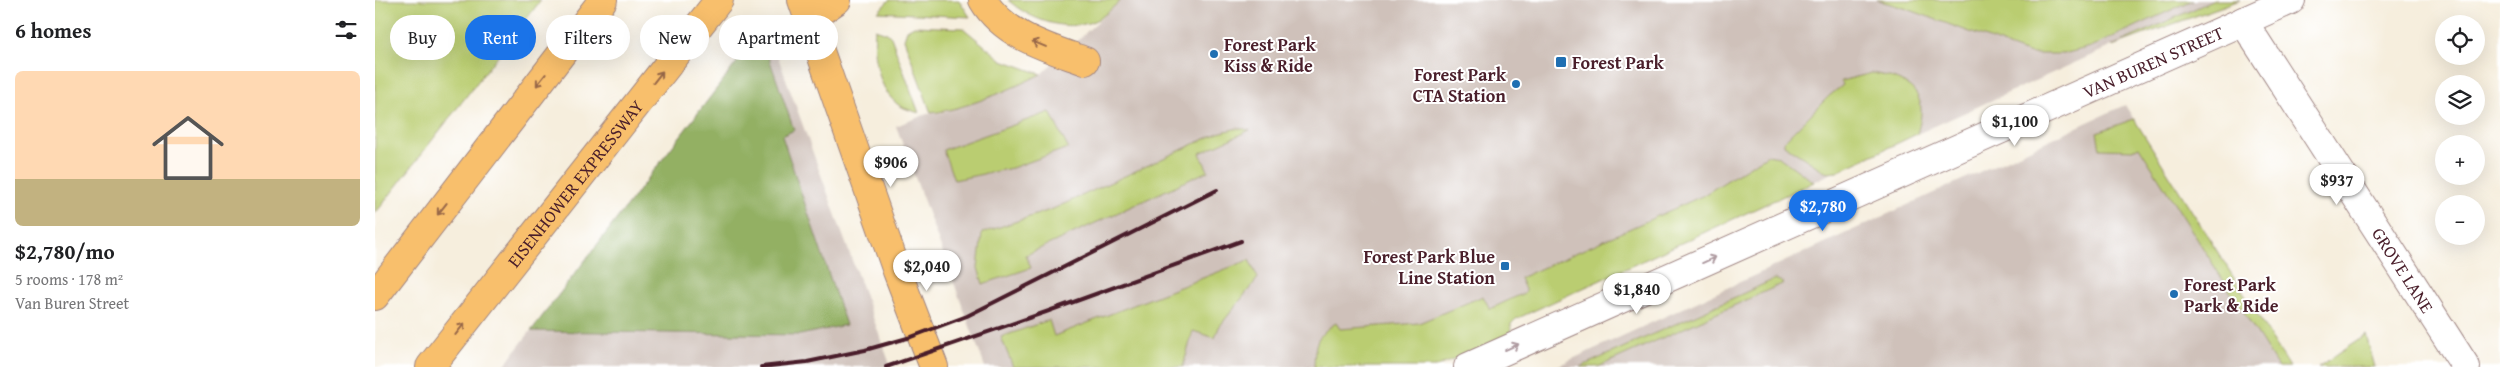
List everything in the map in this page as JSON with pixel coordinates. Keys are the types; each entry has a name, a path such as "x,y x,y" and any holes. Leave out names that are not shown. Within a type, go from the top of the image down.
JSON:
{"main road":[{"path":"375,296 603,0"},
{"name":"EISENHOWER EXPRESSWAY","path":"430,367 719,0"},
{"path":"837,0 806,10 897,271 934,367"},
{"path":"983,0 988,8 1007,26 1035,42 1085,61"}],"street":[{"name":"VAN BUREN STREET","path":"1468,367 2291,0"},
{"name":"GROVE LANE","path":"2243,21 2466,367"}],"shaded area":[{"path":"1121,0 2240,0 2112,46 1917,134 1516,319 1511,324 1511,334 1435,367 985,367 896,126 927,114 945,112 1041,74"},
{"path":"739,60 779,60 891,367 503,367"},
{"path":"2125,105 2290,367 1555,367"}],"green space":[{"path":"375,0 541,0 529,15 465,15 465,60 494,60 375,214"},
{"path":"889,0 959,0 970,17 878,12"},
{"path":"1008,0 1121,0 1100,18 1089,23 1064,25 1052,23 1028,14"},
{"path":"1877,0 2193,0 2091,47 2063,54 2030,54"},
{"path":"2214,0 2240,0 2112,46"},
{"path":"914,26 963,28 1002,60 1041,74 1002,92 958,108 931,113 904,39 907,30"},
{"path":"875,29 887,33 891,37 919,113 900,106 886,91 881,81 876,60"},
{"path":"739,60 770,60 794,130 782,136 846,325 800,335 531,331"},
{"path":"1872,73 1897,80 1914,91 1919,99 1921,108 1917,134 1837,172 1827,173 1784,145 1784,141 1829,96 1843,85 1841,81"},
{"path":"1050,112 1068,148 1012,168 954,180 943,150"},
{"path":"2134,119 2290,367 2278,367 2139,147 2133,150 2100,149 2097,132"},
{"path":"1238,128 1250,130 1200,153 1208,171 1026,255 1031,268 983,284 978,268 982,233 1053,209 1218,133"},
{"path":"1768,155 1779,157 1814,182 1516,319 1511,324 1511,334 1506,339 1435,367 1314,367 1317,341 1324,332 1336,323 1340,329 1419,323 1483,296 1490,309 1526,292 1520,278 1702,196"},
{"path":"1249,260 1258,278 1219,327 1215,338 1193,331 1183,367 1013,367 1001,337 1049,320 1054,336"},
{"path":"1775,279 1784,283 1598,367 1580,367"},
{"path":"2366,335 2375,367 2318,367"}],"railway":[{"path":"761,367 807,362 865,350 911,337 967,316 1217,190"},
{"path":"886,367 1046,312 1241,241"}],"place":[{"name":"Forest Park Kiss & Ride","path":"1214,54"},
{"name":"Forest Park","path":"1561,62"},
{"name":"Forest Park CTA Station","path":"1516,84"},
{"name":"Forest Park Blue Line Station","path":"1505,266"},
{"name":"Forest Park Park & Ride","path":"2174,294"}]}
